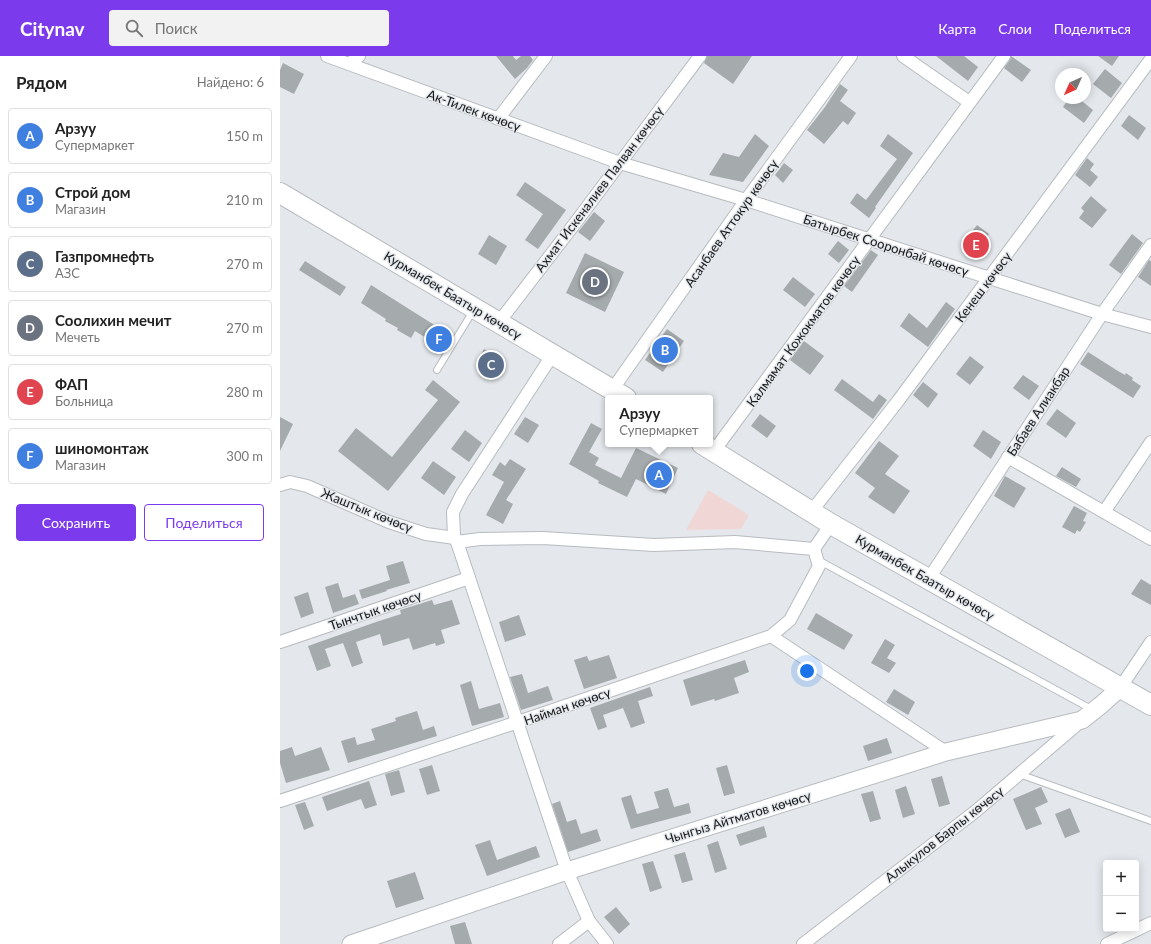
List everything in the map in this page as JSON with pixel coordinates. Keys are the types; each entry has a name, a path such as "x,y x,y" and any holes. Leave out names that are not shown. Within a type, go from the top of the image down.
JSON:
{"highway":[{"name":"Курманбек Баатыр көчөсү","path":"280,193 619,394"},
{"name":"Курманбек Баатыр көчөсү","path":"708,448 831,524 1151,705"}],"main road":[{"name":"Чынгыз Айтматов көчөсү","path":"351,944 567,871 946,752 1088,715 1120,688"}],"street":[{"name":"Ак-Тилек көчөсү","path":"327,56 620,163"},
{"path":"349,64 359,56"},
{"path":"498,119 546,56"},
{"name":"Ахмат Искеналиев Палван көчөсү","path":"498,322 700,56"},
{"name":"Асанбаев Аттокур көчөсү","path":"619,394 746,200 851,56"},
{"path":"903,56 969,102"},
{"name":"Калмамат Кожокматов көчөсү","path":"713,442 870,240 969,102 1004,56"},
{"name":"Кенеш көчөсү","path":"811,512 898,401 1151,59"},
{"name":"Батырбек Сооронбай көчөсү","path":"620,163 746,200 1102,314 1151,327"},
{"name":"Бабаев Алиакбар","path":"928,580 1102,314 1151,245"},
{"path":"553,354 462,494 453,512 456,540 567,871 589,921 607,944"},
{"path":"1104,512 1151,442"},
{"path":"1008,457 1151,539"},
{"name":"Жаштык көчөсү","path":"280,485 290,482 307,486 389,522 426,534 456,540 543,538 654,545 735,542 817,558"},
{"name":"Найман көчөсү","path":"280,801 772,636 790,620 831,524"},
{"name":"Тынчтык көчөсү","path":"280,642 469,578"},
{"path":"772,636 946,752"},
{"path":"1120,688 1151,642"},
{"name":"Алыкулов Барпы көчөсү","path":"803,944 976,811 1088,715"},
{"path":"559,944 589,921"},
{"path":"1108,944 1151,923"}],"lane":[{"path":"437,370 475,308"},
{"path":"817,558 1088,715"},
{"path":"1019,774 1151,821"}],"shaded area":[{"path":"708,490 749,515 741,529 686,530"}],"building":[{"path":"496,56 513,56 516,60 521,56 530,56 533,60 515,79"},
{"path":"707,56 752,56 733,84 704,63"},
{"path":"936,56 964,56 978,67 968,81"},
{"path":"1011,56 1031,70 1022,82 1004,68"},
{"path":"1098,56 1119,56 1112,66"},
{"path":"283,63 304,74 294,94 280,87 280,70"},
{"path":"1105,69 1122,83 1111,98 1093,84"},
{"path":"840,84 848,90 840,101 856,113 848,125 843,121 824,144 807,130 825,107"},
{"path":"1065,104 1086,104 1093,110 1084,123 1063,107"},
{"path":"1129,115 1146,128 1138,140 1121,126"},
{"path":"755,134 769,146 743,182 709,175 723,153 739,157"},
{"path":"888,134 913,153 869,218 850,203 857,193 866,200 897,159 880,146"},
{"path":"1087,158 1094,164 1090,170 1098,177 1090,187 1075,175"},
{"path":"784,163 793,170 783,183 775,175"},
{"path":"525,182 566,210 538,249 525,240 543,214 516,195"},
{"path":"1091,196 1107,210 1092,228 1079,218 1084,211 1081,208"},
{"path":"594,212 605,221 590,241 578,232"},
{"path":"977,225 989,234 974,254 962,245"},
{"path":"1132,234 1143,243 1121,274 1109,265"},
{"path":"489,235 507,246 496,265 478,254"},
{"path":"838,241 849,250 839,263 828,254"},
{"path":"871,250 878,255 852,292 844,286"},
{"path":"585,253 624,272 605,312 566,293"},
{"path":"1149,260 1151,261 1151,286 1138,277"},
{"path":"305,261 346,287 340,296 299,270"},
{"path":"793,277 815,294 805,307 783,290"},
{"path":"371,285 447,333 439,346 415,331 411,338 397,330 398,328 385,321 386,319 361,303"},
{"path":"946,302 955,309 928,347 900,326 909,313 927,328"},
{"path":"667,329 684,341 663,372 645,360"},
{"path":"804,341 824,356 810,375 790,360"},
{"path":"484,349 505,361 499,371 495,369 490,377 477,369 482,360 479,358"},
{"path":"1088,352 1125,375 1126,373 1133,378 1132,380 1141,386 1133,398 1080,364"},
{"path":"970,356 984,367 970,385 956,374"},
{"path":"1023,375 1039,386 1029,400 1013,388"},
{"path":"842,379 873,402 879,394 887,400 873,419 834,390"},
{"path":"433,380 460,402 388,491 338,451 356,428 392,457 438,400 425,390"},
{"path":"923,382 938,394 928,408 913,395"},
{"path":"1057,409 1076,423 1066,438 1046,424"},
{"path":"760,414 776,426 767,438 751,426"},
{"path":"280,417 293,424 280,451"},
{"path":"525,417 539,425 528,443 514,434"},
{"path":"591,423 602,429 589,452 599,458 595,465 621,478 636,448 678,468 666,494 636,479 627,497 598,483 599,481 569,464"},
{"path":"465,430 482,443 469,462 451,449"},
{"path":"983,430 1001,442 991,459 973,446"},
{"path":"879,441 899,456 885,474 910,491 894,514 868,497 875,488 855,473"},
{"path":"510,459 526,469 506,500 513,504 503,524 486,515 504,482 492,475 500,462 505,466"},
{"path":"433,461 456,477 444,495 421,478"},
{"path":"1062,467 1081,479 1076,487 1056,476"},
{"path":"1005,476 1026,488 1014,508 994,496"},
{"path":"1074,506 1087,513 1083,521 1086,522 1080,532 1077,530 1075,534 1062,527"},
{"path":"403,561 410,583 362,599 359,590 390,580 386,566"},
{"path":"1141,579 1151,585 1151,605 1131,594"},
{"path":"338,583 343,598 355,594 359,604 333,613 325,587"},
{"path":"308,592 314,613 301,618 294,597"},
{"path":"432,600 434,605 452,600 460,624 441,630 445,643 436,646 435,643 413,650 409,638 383,646 380,634 356,642 363,663 352,667 343,643 325,649 331,666 317,671 308,646 401,614 400,610"},
{"path":"816,613 853,635 844,650 807,629"},
{"path":"519,615 526,635 505,642 499,622"},
{"path":"885,639 895,645 887,658 896,663 889,673 871,663"},
{"path":"609,655 617,678 584,689 574,660 587,656 589,661"},
{"path":"745,660 749,672 734,678 739,693 715,701 714,699 691,706 683,680"},
{"path":"522,674 528,693 548,686 553,700 521,710 510,677"},
{"path":"471,681 479,709 500,703 504,717 472,726 460,685"},
{"path":"650,687 653,696 638,701 645,723 631,728 623,708 603,715 607,727 598,730 590,708"},
{"path":"894,689 915,702 908,715 886,702"},
{"path":"417,711 423,730 434,726 437,736 348,763 341,741 355,737 357,745 375,740 371,729 396,721 395,718"},
{"path":"887,738 892,753 868,761 863,746"},
{"path":"292,747 295,756 321,747 330,770 286,783 280,763 280,751"},
{"path":"432,765 440,791 427,795 419,769"},
{"path":"727,765 735,793 724,796 716,768"},
{"path":"399,770 405,792 391,796 385,774"},
{"path":"942,776 950,804 939,807 931,779"},
{"path":"369,781 377,805 365,809 361,799 327,811 322,797"},
{"path":"906,786 915,814 903,818 895,790"},
{"path":"1041,787 1048,802 1035,808 1042,824 1026,830 1013,799"},
{"path":"668,788 674,807 689,803 691,813 631,829 621,798 631,795 637,814 659,808 654,792"},
{"path":"873,791 881,819 870,822 861,794"},
{"path":"560,801 567,822 576,819 581,834 597,829 601,841 568,852 552,804"},
{"path":"305,802 314,826 304,830 295,805"},
{"path":"1070,808 1080,832 1065,838 1055,814"},
{"path":"764,826 767,837 740,846 736,835"},
{"path":"490,840 497,860 536,846 540,857 487,876 475,845"},
{"path":"718,841 727,869 715,873 707,845"},
{"path":"685,852 693,880 682,883 674,855"},
{"path":"653,861 662,888 650,892 642,864"},
{"path":"415,872 424,899 396,908 387,881"},
{"path":"616,907 630,924 619,934 604,917"},
{"path":"465,922 472,944 455,944 450,926"}],"place":[{"name":"ФАП","path":"976,245"},
{"name":"Соолихин мечит","path":"595,282"},
{"name":"шиномонтаж","path":"439,339"},
{"name":"Строй дом","path":"665,350"},
{"name":"Газпромнефть","path":"491,365"},
{"name":"Арзуу","path":"659,475"}]}
